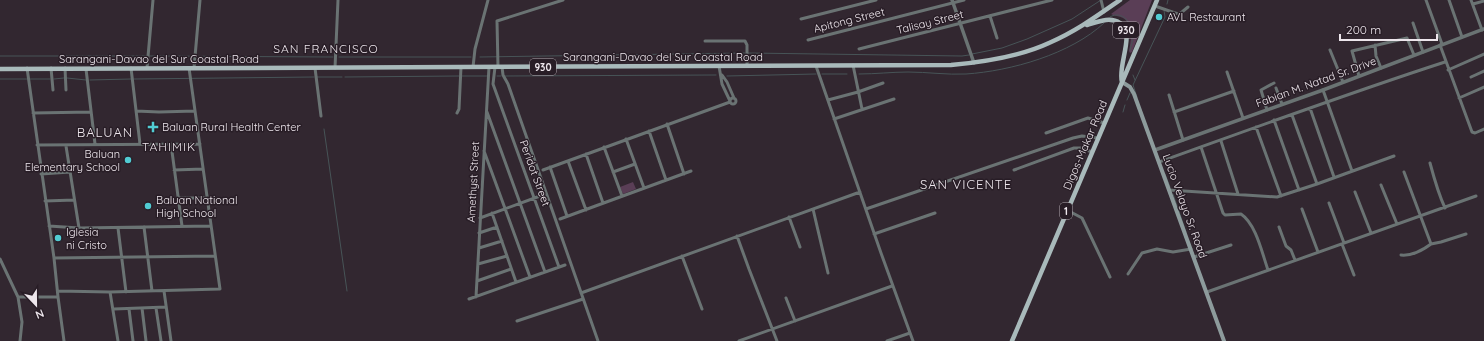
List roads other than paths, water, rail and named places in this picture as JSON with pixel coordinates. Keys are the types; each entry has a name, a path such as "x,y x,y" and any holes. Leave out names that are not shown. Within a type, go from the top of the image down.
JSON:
{"main road":[{"name":"Sarangani-Davao del Sur Coastal Road","path":"0,69 853,65 942,66 974,63 1036,48 1054,41 1079,28 1120,0"},
{"name":"Digos-Makar Road","path":"1012,341 1157,0"},
{"name":"Sarangani-Davao del Sur Coastal Road","path":"1079,28 1106,20 1116,21 1124,28 1127,36 1121,71 1122,82"},
{"name":"Lucio Velayo Sr. Road","path":"1122,82 1128,85 1132,90 1224,341"}],"street":[{"path":"146,68 154,0"},
{"path":"58,290 126,292 220,290 195,111 191,68 200,0"},
{"path":"335,68 338,0"},
{"path":"473,67 475,49 488,0"},
{"path":"488,84 493,84 498,67 497,21 554,1 563,0"},
{"path":"801,19 876,0"},
{"name":"Apitong Street","path":"808,40 964,0"},
{"name":"Talisay Street","path":"859,49 1052,0"},
{"path":"1426,0 1445,62 1472,132 1475,133 1484,129"},
{"path":"1449,0 1462,37"},
{"path":"1471,0 1483,29"},
{"path":"1101,1 1104,12"},
{"path":"1473,4 1484,1"},
{"path":"953,2 974,63"},
{"path":"1155,6 1178,14 1188,7"},
{"path":"990,16 997,38"},
{"path":"1413,23 1423,52"},
{"name":"Fabian M. Natad Sr. Drive","path":"1155,150 1322,90 1483,29"},
{"path":"1359,76 1352,51 1407,38 1414,55"},
{"path":"704,41 744,40 746,43 747,66"},
{"path":"1375,45 1376,56 1381,68"},
{"path":"1330,50 1343,82"},
{"path":"1448,70 1484,54"},
{"path":"1159,162 1221,141 1274,120 1445,62"},
{"path":"853,65 862,110"},
{"path":"719,66 722,84 730,101"},
{"path":"816,66 892,286 913,341"},
{"path":"457,113 459,109 461,67"},
{"name":"Amethyst Street","path":"476,297 489,67"},
{"path":"498,67 508,84 598,341"},
{"path":"27,68 54,258 64,341"},
{"path":"51,68 53,90"},
{"path":"65,68 66,90"},
{"path":"131,68 140,144"},
{"path":"315,68 321,116"},
{"path":"86,69 95,144"},
{"path":"1471,77 1484,71"},
{"path":"1228,72 1243,118"},
{"path":"543,170 730,101 731,98 736,99 721,73"},
{"path":"828,100 858,92 883,83"},
{"path":"1267,110 1261,90 1274,83"},
{"name":"Peridot Street","path":"493,84 559,267"},
{"path":"1459,98 1484,87"},
{"path":"1276,88 1282,104"},
{"path":"1322,90 1352,170"},
{"path":"1174,112 1234,91"},
{"path":"1169,95 1183,140"},
{"path":"834,119 894,99"},
{"path":"1310,108 1334,177"},
{"path":"486,110 545,272"},
{"path":"136,111 195,111"},
{"path":"33,113 91,112"},
{"path":"1292,115 1317,184"},
{"path":"1046,133 1088,118 1104,123"},
{"path":"1274,120 1299,190"},
{"path":"667,124 684,174"},
{"path":"1256,127 1281,196"},
{"path":"649,131 666,180"},
{"path":"866,209 1073,138 1082,136 1098,138"},
{"path":"626,139 644,188"},
{"path":"1221,141 1238,194"},
{"path":"171,144 182,226"},
{"path":"37,145 200,144"},
{"path":"66,146 79,228"},
{"path":"604,147 622,196"},
{"path":"1201,147 1224,214 1241,214 1248,221 1257,238 1268,270"},
{"path":"1014,170 1074,148 1082,148 1092,152"},
{"path":"484,150 530,277"},
{"path":"586,154 603,203"},
{"path":"1169,190 1281,196 1394,156"},
{"path":"568,160 586,210"},
{"path":"1430,163 1436,188 1445,208"},
{"path":"613,172 635,164"},
{"path":"550,167 567,216"},
{"path":"174,170 203,169"},
{"path":"560,219 691,171"},
{"path":"41,174 70,172"},
{"path":"1404,172 1430,244"},
{"path":"1381,185 1397,224"},
{"path":"634,192 636,197"},
{"path":"581,293 860,192"},
{"path":"1355,192 1371,233"},
{"path":"480,218 540,196"},
{"path":"1207,292 1476,196"},
{"path":"178,198 207,198"},
{"path":"45,200 74,200"},
{"path":"1329,203 1354,275"},
{"path":"813,209 828,273"},
{"path":"1302,209 1318,252"},
{"path":"1067,210 1082,218 1110,277"},
{"path":"874,234 935,213"},
{"path":"492,214 516,282"},
{"path":"789,217 800,247"},
{"path":"49,226 118,228 212,226"},
{"path":"144,227 152,291"},
{"path":"479,233 497,227"},
{"path":"118,228 126,292"},
{"path":"1279,228 1286,246 1291,250 1296,260"},
{"path":"1401,255 1422,250 1430,244 1466,234"},
{"path":"737,236 777,341"},
{"path":"478,248 502,241"},
{"path":"1194,257 1231,245"},
{"path":"1128,274 1142,252 1157,249 1173,252 1191,249"},
{"path":"54,258 215,256"},
{"path":"478,264 507,256"},
{"path":"682,256 702,309"},
{"path":"0,259 18,297 22,322 20,341"},
{"path":"469,299 565,265"},
{"path":"477,281 512,269"},
{"path":"739,341 892,286"},
{"path":"164,291 171,341"},
{"path":"110,292 114,309 118,341"},
{"path":"18,297 58,297"},
{"path":"786,298 795,321"},
{"path":"518,321 583,299"},
{"path":"114,309 166,307"},
{"path":"142,308 146,341"},
{"path":"156,308 161,341"},
{"path":"129,309 133,341"},
{"path":"887,341 910,333"}],"waterway":[{"path":"972,54 1002,48 1027,39 1072,19 1101,0"},
{"path":"1167,4 1168,0"},
{"path":"1137,97 1133,85 1165,17 1164,10"},
{"path":"1110,17 1119,15 1126,19 1132,27 1133,36 1130,50"},
{"path":"859,74 908,72 966,74 1002,69 1021,65 1058,52 1075,44 1104,23"},
{"path":"480,57 745,53"},
{"path":"748,53 969,55"},
{"path":"0,56 147,56"},
{"path":"150,56 333,57"},
{"path":"339,57 471,57"},
{"path":"727,76 816,74"},
{"path":"822,74 847,74"},
{"path":"505,76 716,75"},
{"path":"1133,75 1135,80"},
{"path":"345,77 459,76"},
{"path":"462,76 487,76"},
{"path":"134,79 314,77"},
{"path":"317,77 342,77"},
{"path":"54,79 64,78"},
{"path":"67,78 86,80"},
{"path":"0,79 27,79"},
{"path":"29,79 50,79"},
{"path":"90,80 131,79"},
{"path":"1127,100 1130,93"},
{"path":"1123,112 1125,105"},
{"path":"324,129 347,291"},
{"path":"1165,174 1170,187"},
{"path":"1173,194 1186,232"}],"place":[{"name":"AVL Restaurant","path":"1159,17"},
{"name":"Baluan Rural Health Center","path":"153,127"},
{"name":"Baluan Elementary School","path":"128,160"},
{"name":"Baluan National High School","path":"148,206"},
{"name":"Iglesia ni Cristo","path":"58,238"}],"district":[{"name":"SAN FRANCISCO","path":"326,48"},
{"name":"BALUAN","path":"105,132"},
{"name":"TAHIMIK","path":"169,146"},
{"name":"SAN VICENTE","path":"966,184"}]}
